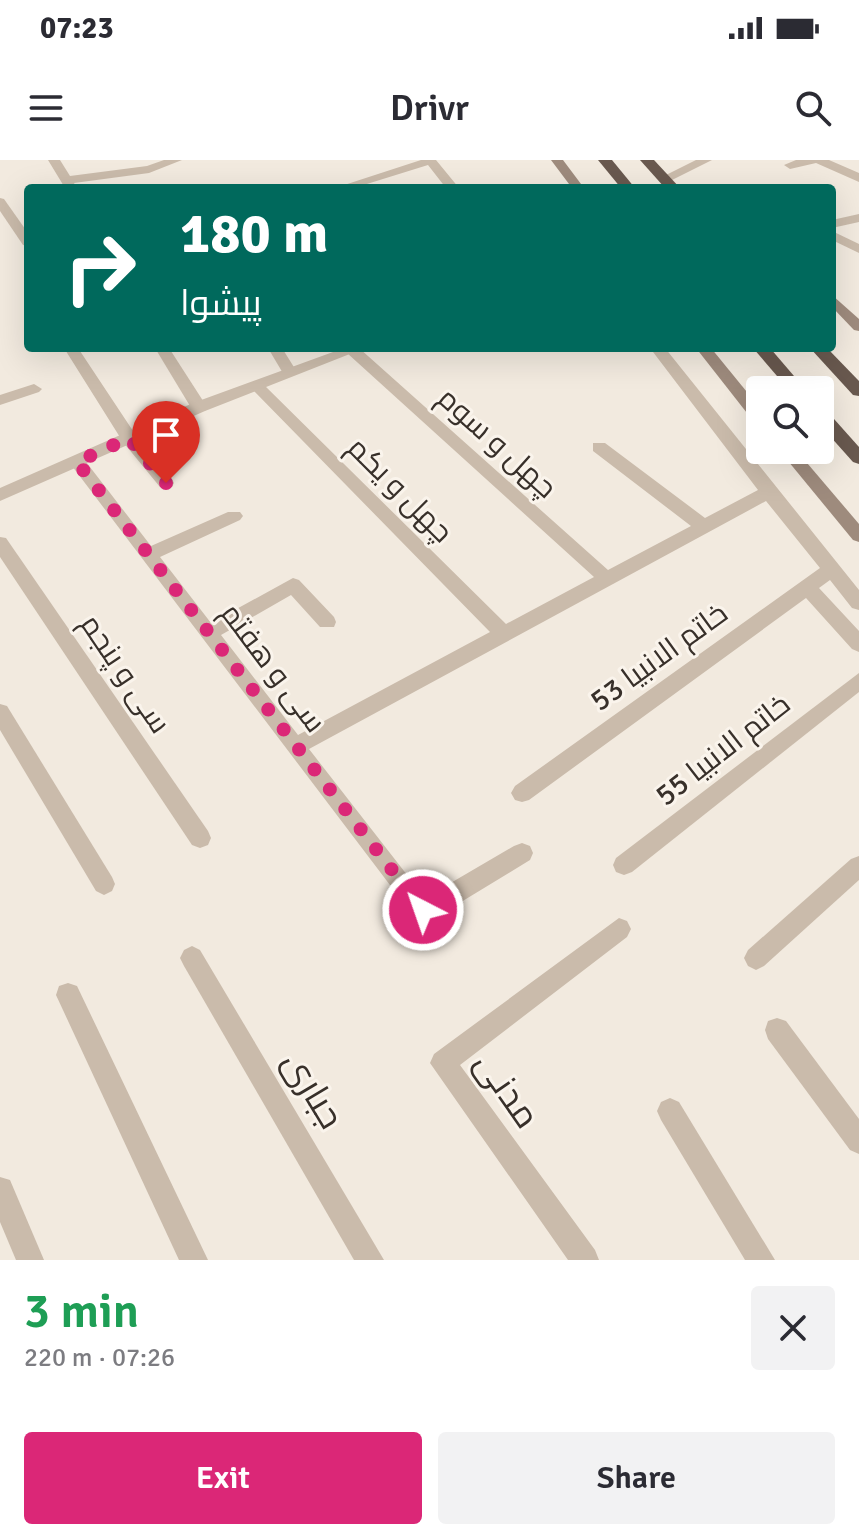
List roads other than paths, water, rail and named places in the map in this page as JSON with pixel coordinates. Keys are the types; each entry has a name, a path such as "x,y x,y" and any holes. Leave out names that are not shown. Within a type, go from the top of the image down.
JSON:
{"highway":[{"path":"605,160 625,184"},
{"path":"648,161 668,183"},
{"path":"765,352 786,376"},
{"path":"822,352 859,391"},
{"path":"834,430 859,458"}],"main road":[{"path":"557,160 575,184"},
{"path":"836,303 859,327"},
{"path":"706,352 746,401"},
{"path":"799,464 859,536"}],"street":[{"path":"54,160 69,184 149,169 176,160"},
{"path":"354,184 430,160 450,184"},
{"path":"668,183 706,160"},
{"path":"790,165 816,160 859,178"},
{"path":"0,202 24,236"},
{"path":"836,223 859,218"},
{"path":"836,237 859,249"},
{"path":"74,352 129,438 166,483"},
{"path":"165,352 199,407"},
{"path":"277,352 289,372"},
{"path":"0,495 199,407 346,352"},
{"name":"چهل و سوم","path":"358,352 606,578"},
{"path":"660,352 859,603"},
{"name":"چهل و یکم","path":"257,386 504,634"},
{"path":"0,400 34,389"},
{"path":"599,447 704,527"},
{"name":"سی و هفتم","path":"77,462 423,910 522,853"},
{"path":"295,746 768,492"},
{"path":"149,555 234,516"},
{"name":"سی و پنجم","path":"0,543 200,838"},
{"name":"خاتم الانبیا 53","path":"522,793 831,570"},
{"path":"209,633 293,585 327,622"},
{"path":"807,587 859,644"},
{"name":"خاتم الانبیا 55","path":"624,865 859,681"},
{"path":"0,712 104,884"},
{"path":"756,958 859,866"},
{"name":"مدنی","path":"585,1260 443,1063 619,929"},
{"name":"جباری","path":"192,958 370,1260"},
{"path":"68,995 194,1260"},
{"path":"777,1030 859,1141"},
{"path":"670,1111 761,1260"},
{"path":"0,1190 30,1260"}]}
